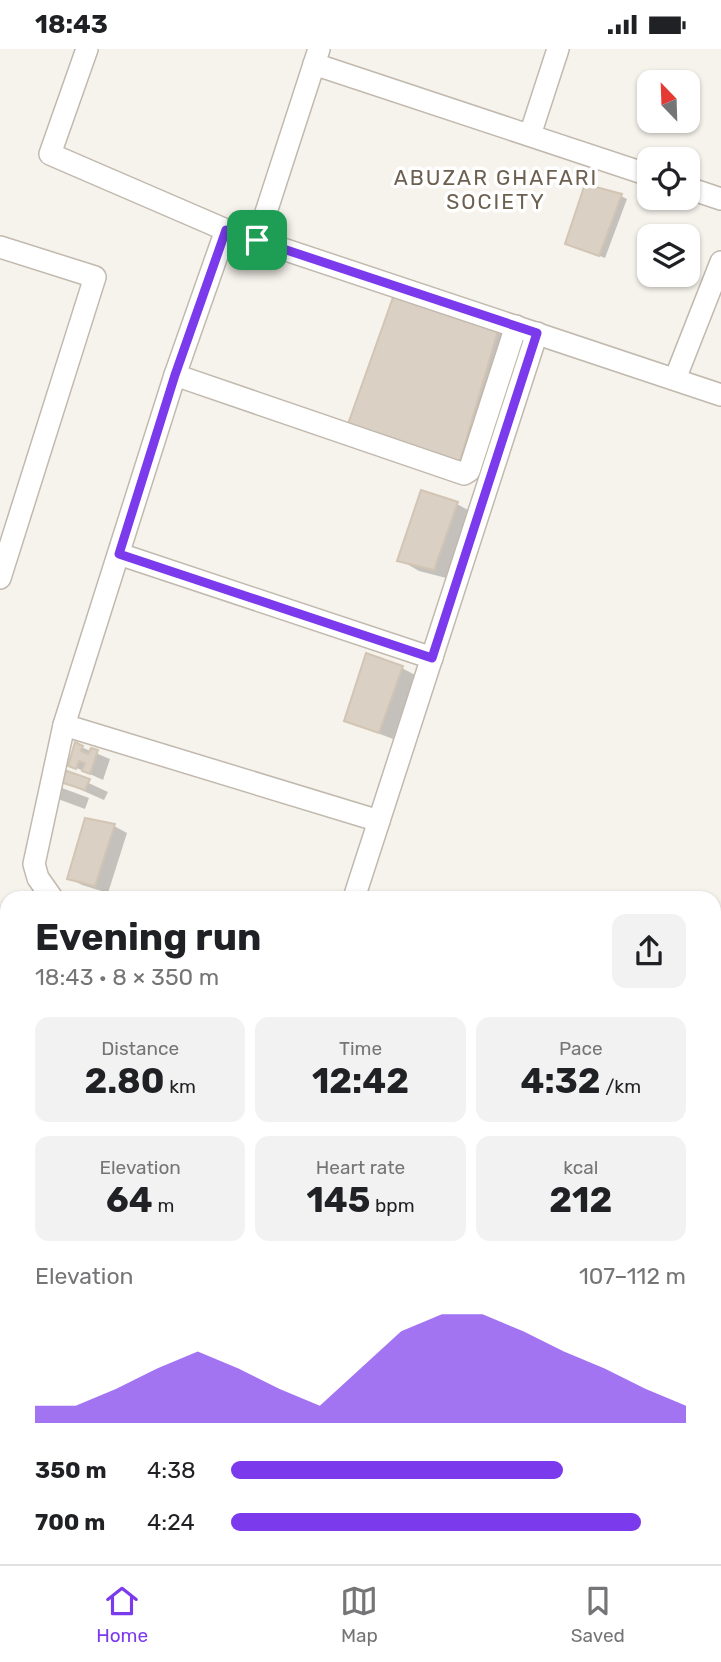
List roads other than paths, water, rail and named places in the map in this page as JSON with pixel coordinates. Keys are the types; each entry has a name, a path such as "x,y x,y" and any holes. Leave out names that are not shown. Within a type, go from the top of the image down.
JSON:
{"street":[{"path":"87,49 50,154 226,230 721,395"},
{"path":"530,135 558,49"},
{"path":"257,240 317,56 530,135 637,171"},
{"path":"700,192 721,199"},
{"path":"47,891 38,878 34,864 64,725 175,375 226,230"},
{"path":"0,247 94,277 0,578"},
{"path":"675,379 721,262"},
{"path":"175,375 464,474 469,471 516,326"},
{"path":"357,891 537,333"},
{"path":"119,554 432,658"},
{"path":"64,725 379,821"}],"district":[{"name":"ABUZAR GHAFARI SOCIETY","path":"496,189"}]}
